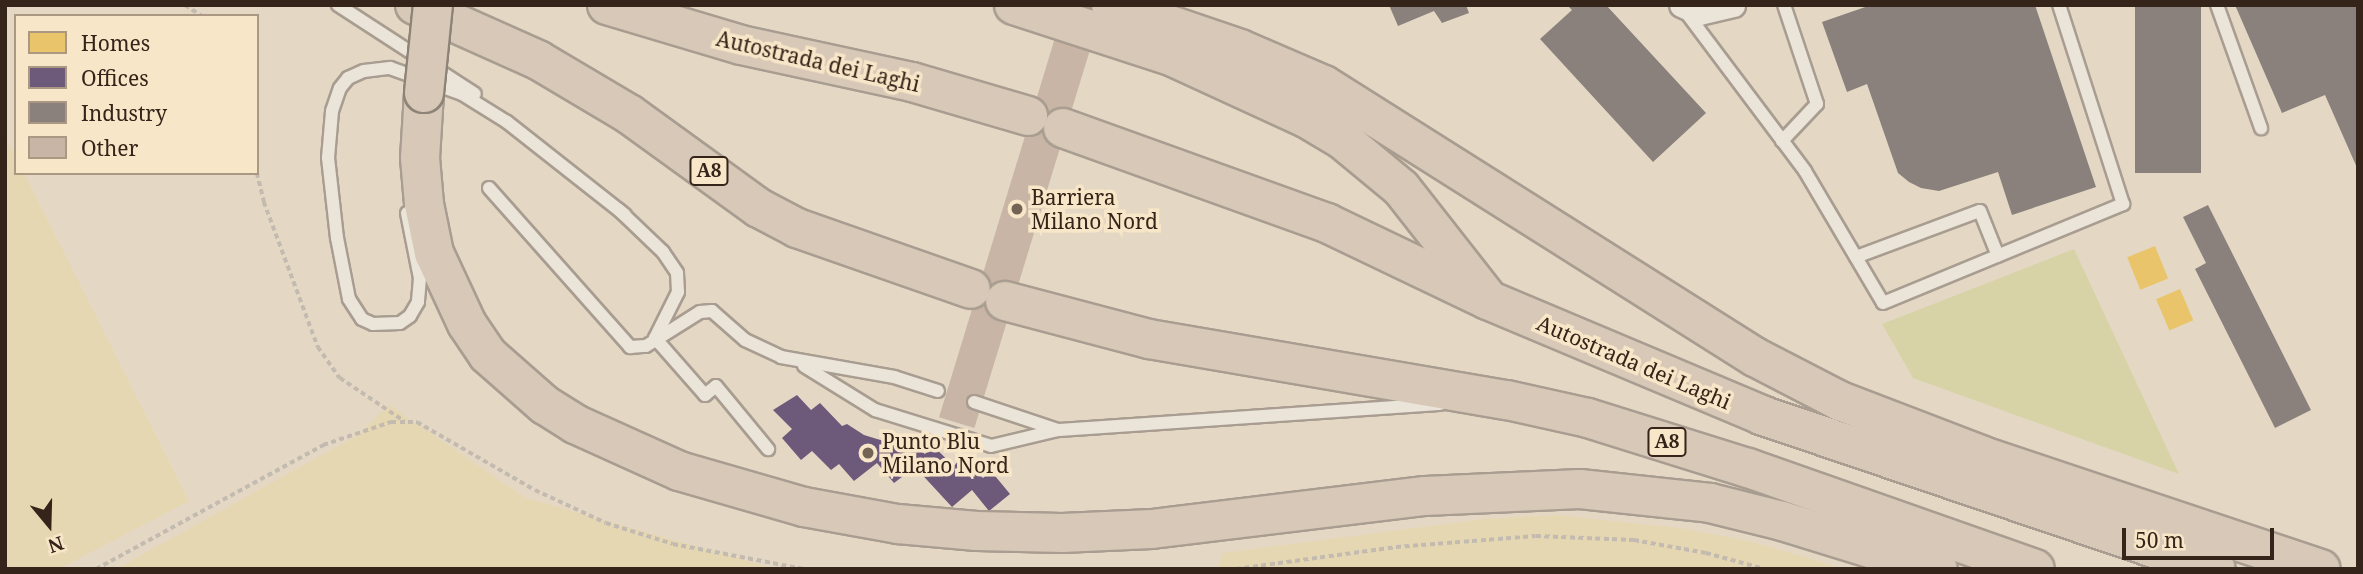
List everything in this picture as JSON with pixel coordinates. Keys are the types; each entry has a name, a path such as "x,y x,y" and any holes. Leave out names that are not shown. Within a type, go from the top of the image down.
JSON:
{"highway":[{"name":"A8","path":"415,5 538,60 629,114 759,208 797,228 988,295 1149,339 1507,400 1588,418 1725,460 2035,569"},
{"path":"433,5 420,158 424,204 434,253 467,324 488,355 545,405 575,424 691,475 804,507 898,524 977,531 1062,533 1153,529 1425,496 1580,489 1710,503 1782,521 1938,569"},
{"name":"Autostrada dei Laghi","path":"607,5 741,45 912,82 1046,122 1327,223 1488,299 1760,415 2216,569"},
{"path":"1014,5 1153,49 1306,118 1343,140 1401,188 1488,299"},
{"path":"1111,5 1240,49 1324,85 1731,342 1840,401 1983,456 2321,569"}],"street":[{"path":"1681,5 1699,13 1733,5"}],"lane":[{"path":"338,5 530,129 663,252 677,273 678,292 655,338"},
{"path":"1681,5 1805,171 1884,303 2123,204 2059,5"},
{"path":"1782,141 1817,104 1784,5"},
{"path":"2217,5 2261,128"},
{"path":"405,194 420,278 418,302 410,316 400,323 373,324 362,319 349,299 329,181 332,111 343,83 358,73 390,68 462,94 507,122 625,215"},
{"path":"489,188 624,343 634,348 642,347 699,312 712,311 745,340 797,362 894,377 938,391"},
{"path":"1856,257 1980,211 1998,256"},
{"path":"655,338 705,395 716,386 768,449"},
{"path":"797,362 875,410 992,446 1058,430 1507,400"},
{"path":"974,402 1058,430"}],"path":[{"path":"257,175 264,202 318,347 340,378 405,422"},
{"path":"96,569 323,445 391,422 417,422 535,490 606,523 673,544 804,569"},
{"path":"1236,569 1396,547 1536,536 1634,540 1706,552 1765,569"}],"shaded area":[{"path":"5,136 14,153 14,175 25,175 189,501 59,569 5,569"},
{"path":"2074,249 2179,474 1913,378 1882,324"},
{"path":"389,405 526,498 776,569 116,569 358,435"},
{"path":"1555,515 1680,528 1753,542 1845,569 1218,569 1222,553 1484,519"}],"building: Homes":[{"path":"2155,246 2168,278 2140,290 2127,257"},
{"path":"2180,289 2193,320 2169,330 2156,299"}],"building: Offices":[{"name":"Punto Blu Milano Nord","path":"797,395 811,410 820,403 842,426 847,424 864,435 900,446 904,440 925,454 933,446 954,466 961,458 983,478 991,471 1010,494 989,511 972,490 952,507 915,467 894,483 877,463 854,481 839,464 831,470 812,451 801,460 782,438 792,429 773,410"}],"building: Industry":[{"path":"1389,5 1466,5 1469,13 1442,23 1434,11 1398,26"},
{"path":"1567,5 1606,5 1706,113 1653,162 1540,39 1572,10"},
{"path":"1871,5 2035,5 2096,187 2012,215 1998,172 1939,191 1921,188 1909,182 1898,173 1867,84 1847,92 1822,22"},
{"path":"2135,5 2201,5 2201,173 2135,173"},
{"path":"2235,5 2358,5 2358,170 2325,95 2282,113"},
{"path":"2208,205 2311,410 2275,428 2195,269 2206,263 2183,217"}],"building: Other":[{"name":"Barriera Milano Nord","path":"1058,28 1093,39 974,428 939,417"}],"place":[{"name":"Barriera Milano Nord","path":"1017,209"},
{"name":"Punto Blu Milano Nord","path":"868,453"}]}
